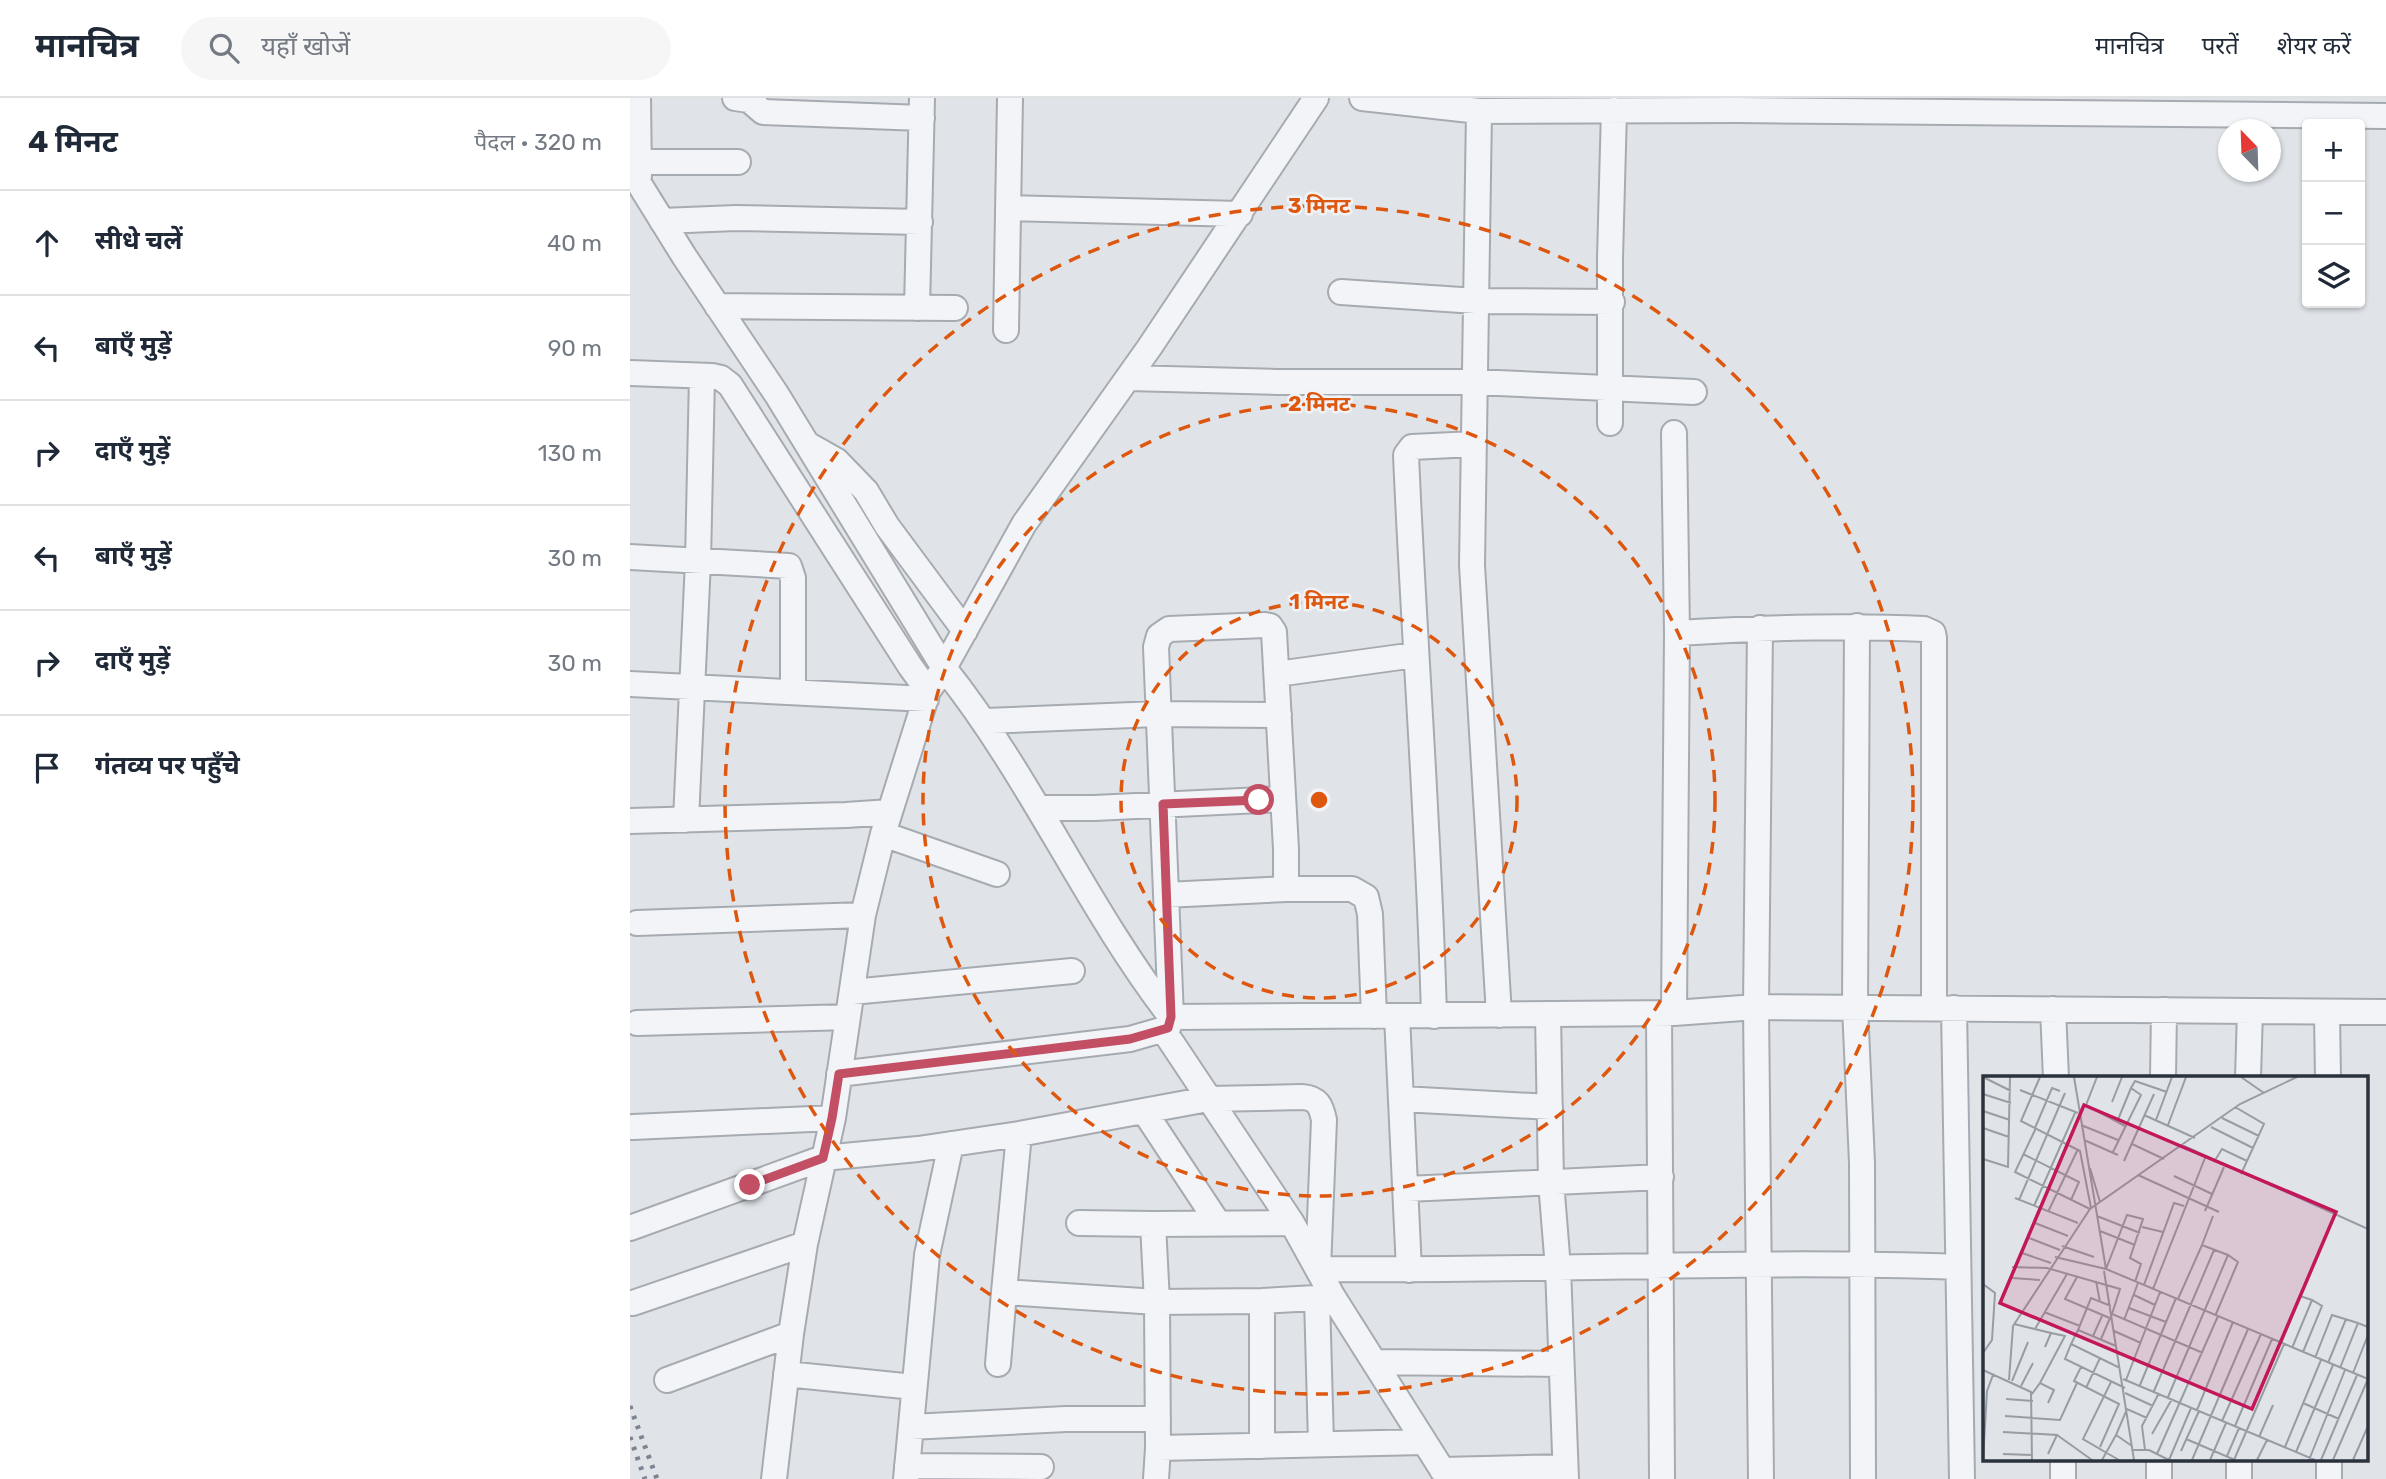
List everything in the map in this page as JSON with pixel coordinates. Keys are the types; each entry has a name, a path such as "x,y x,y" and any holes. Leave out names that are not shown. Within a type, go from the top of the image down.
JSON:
{"street":[{"path":"638,98 636,171 662,221 806,444 934,683"},
{"path":"734,98 749,100 763,112 865,107 922,108 917,308"},
{"path":"1006,330 1010,98"},
{"path":"774,1479 790,1334 805,1244 832,1118 863,915 886,823 934,683 1024,524 1128,378 1316,98"},
{"path":"1362,98 1479,111 1545,104 1614,110 1731,104 2386,116"},
{"path":"1610,423 1610,258 1614,110"},
{"path":"1479,111 1472,565 1499,1015"},
{"path":"636,171 738,162"},
{"path":"1009,208 1240,214"},
{"path":"662,221 736,218 920,222"},
{"path":"1341,292 1476,301 1612,302"},
{"path":"717,306 955,308"},
{"path":"630,373 721,378 730,385 910,666 985,722 1126,952 1208,1099 1292,1223 1318,1269 1325,1297 1321,1443"},
{"path":"686,820 698,561 702,376"},
{"path":"1128,378 1277,382 1475,382 1694,392"},
{"path":"1662,1479 1661,1177 1678,633 1674,433"},
{"path":"806,444 837,461 866,491 887,526 965,631"},
{"path":"1434,1016 1430,880 1415,655 1406,452 1416,446 1474,444"},
{"path":"630,557 781,564 791,568 793,692"},
{"path":"1167,1024 1166,895 1156,647 1163,631 1269,626 1275,637 1286,889"},
{"path":"1678,633 1857,626 1924,629 1933,633 1944,1008 1961,1329 1962,1479"},
{"path":"1857,626 1855,1007 1862,1163 1863,1479"},
{"path":"1760,628 1756,1007 1761,1479"},
{"path":"1277,674 1415,655"},
{"path":"630,684 793,692 934,683"},
{"path":"985,722 1157,714 1279,715"},
{"path":"1038,808 1283,799"},
{"path":"630,821 832,816 886,823 997,874"},
{"path":"1166,895 1286,889 1352,889 1366,897 1402,1100 1409,1270"},
{"path":"637,923 863,915"},
{"path":"852,992 1072,971"},
{"path":"839,1074 1130,1039 1167,1024 1386,1016 1666,1013 1756,1007 2386,1012"},
{"path":"2053,1009 2056,1076"},
{"path":"2163,1076 2164,1010"},
{"path":"2248,1076 2250,1011"},
{"path":"2327,1013 2328,1076"},
{"path":"1325,1297 1374,1363 1445,1475 1565,1473 1558,1268 1551,1182 1548,1014"},
{"path":"637,1023 848,1017"},
{"path":"630,1228 823,1158 1019,1134 1208,1099 1302,1097 1315,1099 1319,1103 1325,1121 1318,1269"},
{"path":"1402,1100 1550,1108"},
{"path":"1144,1111 1218,1223"},
{"path":"633,1127 832,1118"},
{"path":"998,1364 1019,1134"},
{"path":"950,1144 927,1255 907,1473 1041,1467"},
{"path":"1407,1189 1661,1177"},
{"path":"1079,1223 1292,1223"},
{"path":"1153,1224 1157,1302 1156,1479"},
{"path":"634,1303 805,1244"},
{"path":"1318,1269 1862,1264 1958,1267"},
{"path":"1004,1293 1157,1302 1262,1301 1325,1297"},
{"path":"1262,1301 1262,1446"},
{"path":"667,1380 790,1334"},
{"path":"1374,1363 1561,1364"},
{"path":"786,1374 914,1387"},
{"path":"911,1427 1066,1419 1158,1419"},
{"path":"1158,1448 1424,1443"}],"railway":[{"path":"630,1406 657,1479"},
{"path":"630,1437 645,1479"}],"route":[{"path":"750,1185 823,1158 839,1074 1130,1039 1168,1028 1171,1017 1163,804 1259,800"}]}
